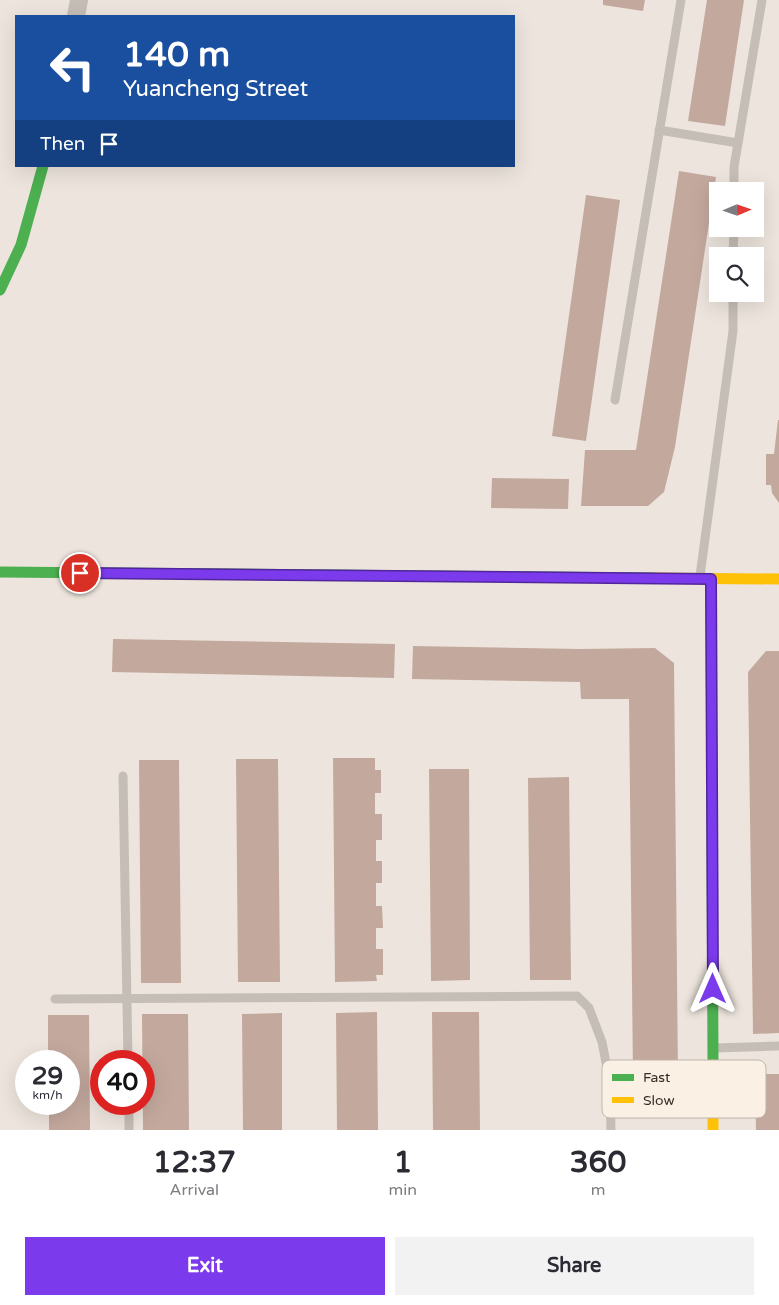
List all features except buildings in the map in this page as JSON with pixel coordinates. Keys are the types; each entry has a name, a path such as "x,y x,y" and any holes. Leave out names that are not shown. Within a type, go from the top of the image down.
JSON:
{"street":[{"path":"76,15 79,0"},
{"path":"0,290 21,245 43,167"},
{"path":"0,572 779,579"},
{"path":"705,579 713,1060"}],"lane":[{"path":"615,400 680,0"},
{"path":"734,182 734,167 762,0"},
{"path":"659,130 738,143"},
{"path":"705,579 733,331 733,302"},
{"path":"123,776 128,1050"},
{"path":"55,999 577,996 589,1008 602,1042 605,1060"},
{"path":"713,1048 779,1046"},
{"path":"129,1115 129,1130"}],"traffic: fast":[{"path":"0,290 21,245 43,167"},
{"path":"0,572 653,578"},
{"path":"711,579 713,1060"}],"traffic: slow":[{"path":"653,578 779,579"},
{"path":"713,1118 713,1130"}],"route":[{"path":"80,573 711,579 713,989"}]}
